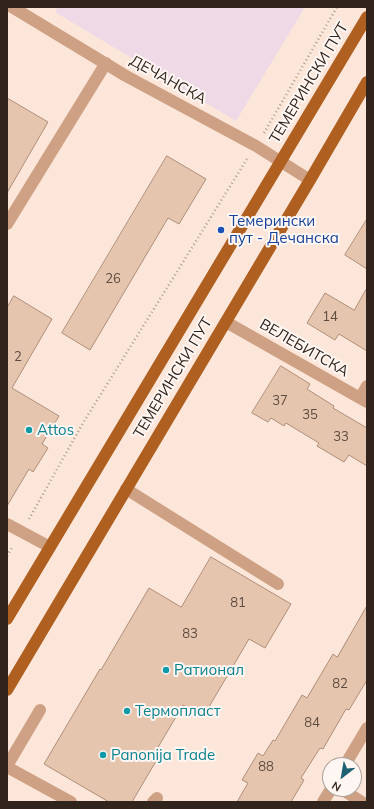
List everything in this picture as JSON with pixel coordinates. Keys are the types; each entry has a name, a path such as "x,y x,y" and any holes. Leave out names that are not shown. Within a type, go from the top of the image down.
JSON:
{"main road":[{"name":"ТЕМЕРИНСКИ ПУТ","path":"7,619 367,17"},
{"name":"ТЕМЕРИНСКИ ПУТ","path":"7,690 367,82"}],"street":[{"name":"ДЕЧАНСКА","path":"12,7 126,76 256,146 310,180"},
{"path":"7,224 106,63"},
{"name":"ВЕЛЕБИТСКА","path":"226,322 364,400"},
{"path":"364,400 367,386"},
{"path":"126,489 278,584"},
{"path":"7,524 50,547"},
{"path":"40,710 7,766 71,802"},
{"path":"350,757 367,728"}],"path":[{"path":"7,556 22,533 83,423 256,146 337,7"}],"shaded area":[{"path":"58,7 305,7 236,121 55,12"}],"building":[{"path":"7,98 48,122 7,193"},
{"path":"167,156 206,179 179,224 168,218 90,350 62,333"},
{"path":"367,219 367,269 345,255"},
{"path":"367,288 367,351 339,334 335,340 307,323 325,293 354,310"},
{"path":"14,296 52,319 12,388 59,416 42,444 48,448 33,472 29,469 7,506 7,308"},
{"path":"281,366 310,384 307,389 334,406 333,408 367,428 367,466 349,455 344,462 317,446 319,443 286,423 284,426 271,418 268,422 252,413"},
{"path":"211,557 291,604 265,648 249,639 203,717 183,705 154,754 159,756 132,802 109,802 44,764 149,588 181,607"},
{"path":"367,606 367,680 349,710 346,709 323,749 320,748 301,778 304,780 291,802 237,802 248,783 242,780 258,753 263,756 273,740 275,741 302,695 307,698 333,654 337,657"}],"place":[{"name":"Темерински пут - Дечанска","path":"221,230"},
{"name":"Attos","path":"29,430"},
{"name":"Ратионал","path":"166,670"},
{"name":"Термопласт","path":"127,711"},
{"name":"Panonija Trade","path":"103,755"}]}
